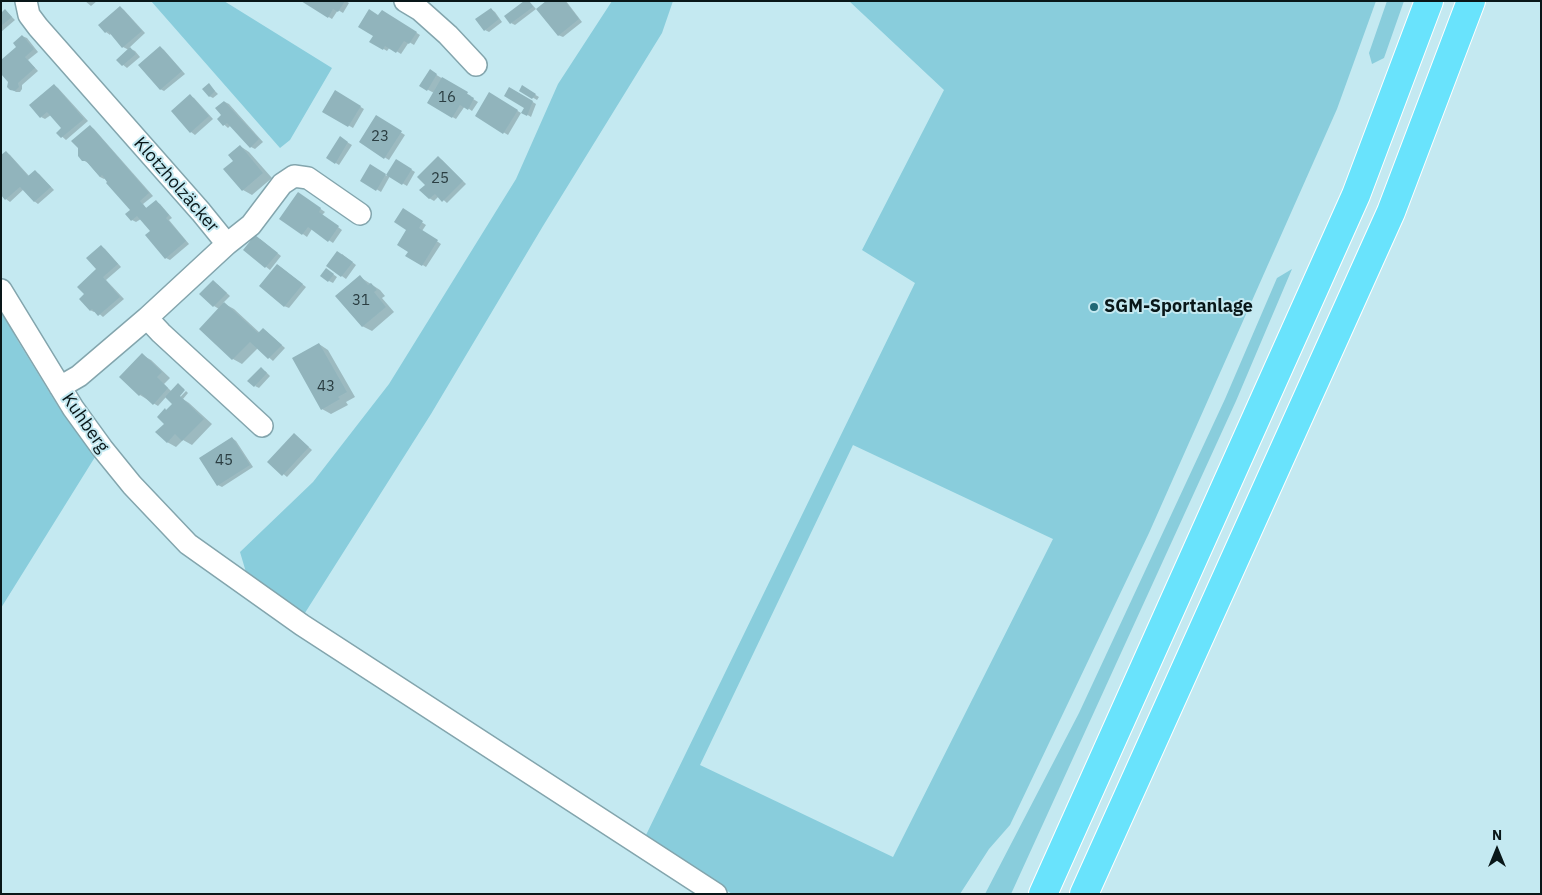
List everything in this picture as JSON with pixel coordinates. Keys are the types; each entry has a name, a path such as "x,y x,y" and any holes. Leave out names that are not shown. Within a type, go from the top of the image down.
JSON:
{"highway":[{"path":"1043,894 1356,195 1429,1"},
{"path":"1084,894 1391,212 1471,1"}],"street":[{"name":"Klotzholzäcker","path":"26,1 29,15 38,27 227,244 147,318 79,376 60,387"},
{"path":"405,1 420,10 448,35 476,65"},
{"path":"227,244 251,225 282,184 294,176 308,178 360,214"},
{"name":"Kuhberg","path":"1,290 73,408 102,448 132,484 188,544 302,625 716,894"},
{"path":"147,318 262,426"}],"shaded area":[{"path":"151,1 224,1 332,68 290,140 280,148"},
{"path":"612,1 673,1 662,33 543,226 431,414 303,616 248,579 240,552 313,482 389,384 516,179 558,84"},
{"path":"849,1 1376,1 1337,109 1149,533 1010,825 989,849 960,894 732,894 646,835 915,283 862,250 944,90","holes":["853,445 1053,539 893,857 700,765"]},
{"path":"1387,1 1404,1 1384,58 1372,64 1369,53"},
{"path":"1292,269 1236,401 1011,894 985,894 1079,713 1225,399 1277,278"},
{"path":"1,310 61,411 95,457 1,608"}],"building":[{"path":"301,1 345,1 338,12 333,9 328,18"},
{"path":"524,1 529,1 533,7 510,24 504,16"},
{"path":"546,1 565,1 579,19 558,36 536,9"},
{"path":"120,6 142,31 122,48 108,31 105,33 98,25"},
{"path":"491,8 499,19 484,31 475,19"},
{"path":"5,9 12,17 1,26 1,13"},
{"path":"369,9 378,15 382,10 417,32 409,44 404,41 396,53 385,46 383,50 369,42 373,36 358,27"},
{"path":"22,35 34,49 25,57 35,68 18,83 19,87 15,91 7,87 8,82 1,74 1,60 16,47 13,43"},
{"path":"160,46 182,71 160,90 138,65"},
{"path":"130,47 136,54 122,66 116,60"},
{"path":"430,69 437,74 427,91 419,86"},
{"path":"442,77 468,92 467,94 474,98 468,110 460,105 452,118 427,103"},
{"path":"209,83 215,91 209,97 202,89"},
{"path":"54,84 84,119 61,138 56,133 61,128 47,112 40,118 29,105"},
{"path":"522,85 536,94 532,99 519,91"},
{"path":"509,87 533,101 527,116 521,113 524,108 504,96"},
{"path":"335,90 361,106 348,127 322,112"},
{"path":"489,92 518,110 503,134 475,116"},
{"path":"190,94 209,116 190,133 171,111"},
{"path":"224,101 259,139 250,148 227,123 223,126 217,119 221,115 215,108"},
{"path":"376,115 402,131 384,159 359,142"},
{"path":"90,125 149,193 140,201 146,208 156,200 169,215 166,218 186,241 165,259 145,235 150,231 137,216 131,221 125,214 130,210 106,183 102,175 100,177 86,161 82,161 78,156 78,148 71,141"},
{"path":"340,136 348,142 335,164 326,158"},
{"path":"240,145 263,173 242,191 223,169 233,161 228,155"},
{"path":"6,151 28,176 35,170 51,187 34,202 20,187 5,200 1,195 1,155"},
{"path":"438,156 463,181 442,202 435,194 429,199 419,190 425,185 417,177"},
{"path":"396,159 412,169 402,185 386,175"},
{"path":"370,164 386,174 376,191 360,181"},
{"path":"298,192 321,208 319,212 339,226 328,242 308,227 302,235 279,219"},
{"path":"403,208 423,221 419,228 438,240 422,266 405,256 408,252 397,245 406,230 394,222"},
{"path":"255,235 278,253 265,268 243,250"},
{"path":"101,245 118,264 103,277 120,297 98,316 92,309 90,311 79,299 84,294 77,287 96,269 86,258"},
{"path":"337,251 353,262 341,277 326,266"},
{"path":"277,264 303,284 284,307 259,286"},
{"path":"326,268 334,274 328,282 320,276"},
{"path":"360,275 368,285 371,283 377,290 374,292 386,307 362,327 335,296"},
{"path":"213,280 227,293 213,307 199,294"},
{"path":"224,302 258,333 263,328 282,345 268,359 250,342 232,360 199,329"},
{"path":"319,343 347,392 338,397 340,399 321,410 292,358"},
{"path":"142,353 162,372 157,377 168,388 153,405 141,394 139,396 119,377"},
{"path":"261,367 267,373 254,387 247,381"},
{"path":"178,383 185,390 180,396 204,419 182,441 175,434 167,443 155,432 164,424 157,417 165,408 166,410 172,404 165,397"},
{"path":"294,433 309,447 282,476 267,462"},
{"path":"232,437 250,465 217,486 199,458"}],"place":[{"name":"SGM-Sportanlage","path":"1094,307"}]}
